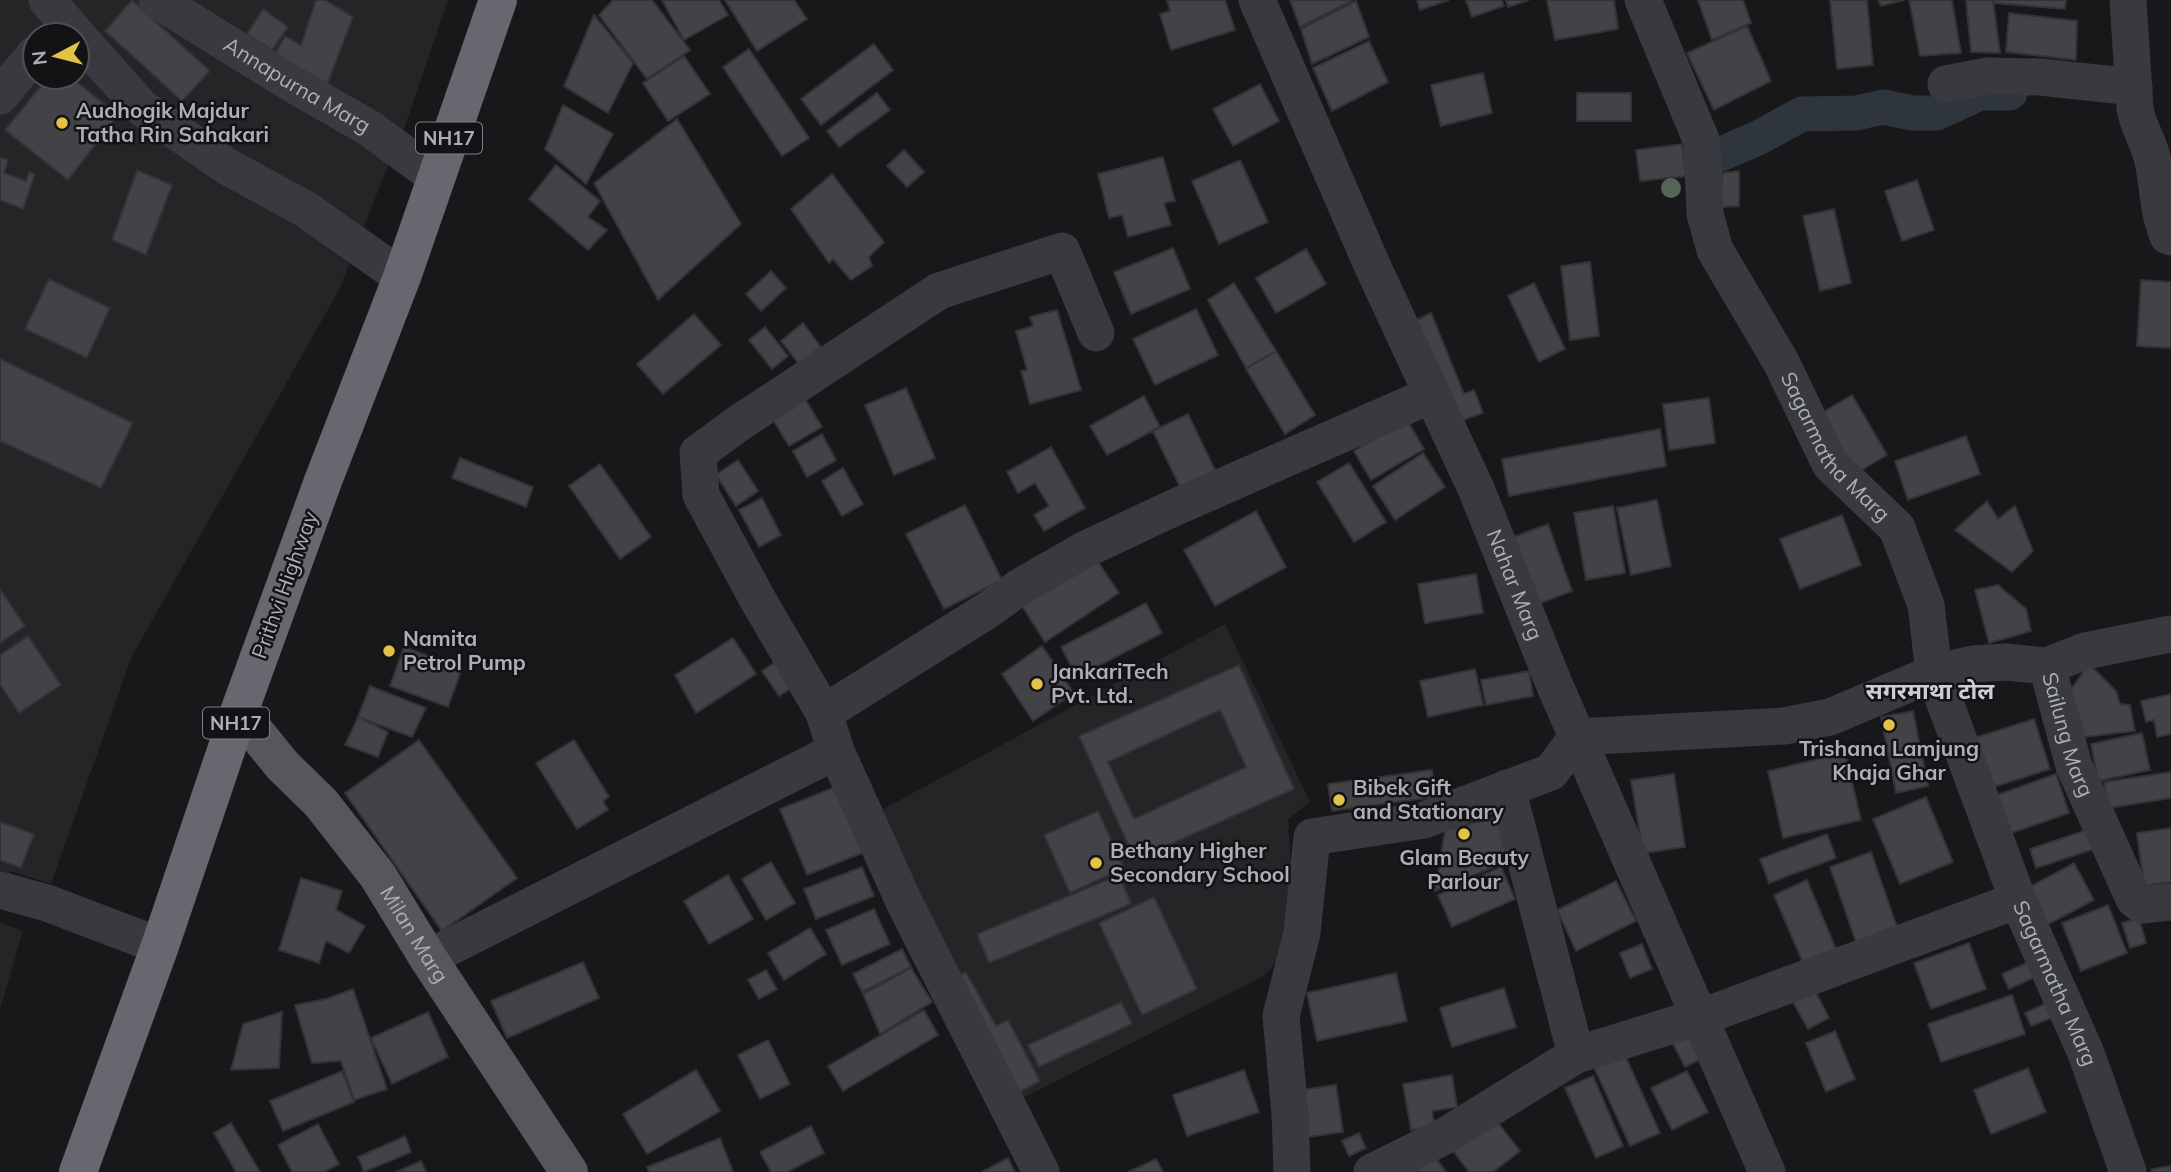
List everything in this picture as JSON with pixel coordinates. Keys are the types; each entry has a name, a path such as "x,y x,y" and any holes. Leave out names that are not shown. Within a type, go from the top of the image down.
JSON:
{"highway":[{"name":"Prithvi Highway","path":"78,1172 160,946 239,712 323,481 402,276 498,0"}],"main road":[{"name":"Milan Marg","path":"239,712 283,766 321,803 370,865 569,1172"}],"street":[{"name":"Annapurna Marg","path":"157,0 369,128 436,177"},
{"name":"Nahar Marg","path":"1257,0 1372,265 1477,491 1708,1013 1767,1172"},
{"name":"Sagarmatha Marg","path":"1643,0 1702,142 1705,214 1715,250 1781,362 1830,464 1897,528 1926,606 1934,673 2018,900 2086,1054 2128,1172"},
{"path":"2128,0 2138,123 2152,157 2164,226 2171,237"},
{"path":"91,54 142,108 228,167 305,209 402,276"},
{"path":"0,96 21,71"},
{"path":"1946,84 1989,76 2040,77 2134,87"},
{"path":"1041,1172 905,904 836,751 824,713 701,495 698,453 939,291 1062,251 1096,333"},
{"path":"824,713 1017,589 1084,550 1431,395"},
{"path":"2047,666 2085,651 2171,634"},
{"name":"Sailung Marg","path":"1587,736 1805,723 1853,709 1934,673 1973,664 2047,666 2074,766 2134,899 2142,905 2171,902"},
{"path":"1292,1172 1282,1016 1302,933 1312,837 1424,820 1550,772 1587,736"},
{"path":"428,958 836,751"},
{"path":"1507,788 1576,1055"},
{"path":"0,890 47,903 160,946"},
{"path":"1372,1172 1445,1136 1576,1055 1708,1013 2018,900"}],"shaded area":[{"path":"0,0 143,0 389,163 339,290 132,656 51,884 11,871 0,889"},
{"path":"185,0 448,0 403,132"},
{"name":"Bethany Higher Secondary School","path":"1225,624 1310,802 1288,819 1293,906 1288,949 1264,976 1015,1102 878,812"},
{"path":"0,923 23,931 0,1009"}],"building":[{"path":"132,0 210,71 182,101 105,31"},
{"path":"316,0 325,0 353,17 325,90 272,59 285,36 301,45"},
{"path":"613,0 652,0 690,50 647,79 599,15"},
{"path":"662,0 719,0 728,15 684,40"},
{"path":"725,0 794,0 807,19 757,51"},
{"path":"1167,0 1225,0 1235,30 1171,50 1160,14 1170,11"},
{"path":"1290,0 1353,0 1300,27"},
{"path":"1417,0 1449,0 1420,10"},
{"path":"1466,0 1502,0 1504,6 1472,17"},
{"path":"1506,0 1529,0 1508,7"},
{"path":"1547,0 1614,0 1618,29 1555,40"},
{"path":"1698,0 1743,0 1751,23 1712,40"},
{"path":"1830,0 1867,0 1873,65 1837,69"},
{"path":"1878,0 1904,0 1881,6"},
{"path":"1909,0 1952,0 1961,53 1920,56"},
{"path":"1966,0 1993,0 2000,53 1971,52"},
{"path":"1994,0 2066,0 2065,9 1994,3"},
{"path":"1356,1 1369,37 1312,64 1301,29"},
{"path":"263,9 288,27 272,50 247,34"},
{"path":"2009,13 2077,21 2076,60 2006,52"},
{"path":"594,15 633,63 608,113 564,86"},
{"path":"1747,26 1771,81 1714,110 1687,53"},
{"path":"1369,41 1388,82 1332,111 1313,68"},
{"path":"874,44 893,70 821,125 801,99"},
{"path":"749,49 809,138 782,156 723,67"},
{"path":"684,56 710,94 668,121 643,83"},
{"path":"1483,73 1492,113 1441,126 1431,85"},
{"path":"1260,84 1279,121 1233,146 1213,109"},
{"name":"Audhogik Majdur Tatha Rin Sahakari","path":"37,91 88,91 118,115 68,180 5,130"},
{"path":"877,93 890,110 839,147 827,131"},
{"path":"1577,93 1631,93 1631,121 1577,121"},
{"path":"563,105 613,134 586,184 545,149"},
{"path":"677,119 741,224 658,300 594,183"},
{"path":"1682,144 1686,176 1640,181 1636,150"},
{"path":"904,150 924,172 907,187 887,166"},
{"path":"0,157 8,160 4,173 26,181 29,172 35,174 23,209 0,200"},
{"path":"1163,157 1175,201 1164,203 1171,225 1128,237 1122,215 1109,218 1098,174"},
{"path":"1240,160 1268,222 1219,244 1192,181"},
{"path":"556,165 600,201 588,217 607,230 588,250 529,199"},
{"path":"137,170 172,185 146,255 112,240"},
{"path":"1739,171 1739,206 1721,207 1722,173"},
{"path":"832,174 884,242 869,257 872,266 851,280 833,259 829,263 791,209"},
{"path":"1917,180 1934,230 1902,241 1885,191"},
{"path":"1834,209 1851,283 1820,291 1803,216"},
{"path":"1173,248 1190,289 1131,314 1114,272"},
{"path":"1306,249 1326,284 1276,313 1256,278"},
{"path":"1590,262 1599,336 1570,340 1561,266"},
{"path":"771,271 786,288 761,311 746,294"},
{"path":"49,279 110,308 87,358 25,329"},
{"path":"2141,280 2171,282 2171,348 2137,346"},
{"path":"1234,283 1276,351 1246,368 1208,300"},
{"path":"1534,283 1565,349 1539,362 1508,296"},
{"path":"1196,309 1218,355 1155,385 1133,339"},
{"path":"1057,310 1081,390 1030,404 1021,371 1027,370 1016,331 1033,326 1030,317"},
{"path":"1431,313 1464,394 1474,390 1483,413 1455,423 1412,322"},
{"path":"694,314 721,345 663,394 637,364"},
{"path":"803,323 821,347 799,364 781,341"},
{"path":"765,327 788,356 772,369 749,340"},
{"path":"1276,351 1315,415 1285,434 1246,369"},
{"path":"0,359 133,423 101,488 0,441"},
{"path":"906,388 935,458 894,475 865,405"},
{"path":"802,394 822,427 789,446 769,413"},
{"path":"1852,395 1887,455 1855,474 1820,414"},
{"path":"1144,396 1160,427 1107,455 1090,426"},
{"path":"1709,398 1715,443 1669,450 1663,404"},
{"path":"1188,414 1216,472 1181,489 1153,431"},
{"path":"1407,420 1424,449 1371,480 1354,451"},
{"path":"1660,429 1666,466 1509,496 1502,459"},
{"path":"822,434 836,460 807,477 793,451"},
{"path":"1966,436 1980,474 1908,500 1895,461"},
{"path":"1051,447 1085,508 1044,531 1034,515 1049,506 1035,483 1018,493 1007,472"},
{"path":"1423,453 1445,487 1395,520 1373,486"},
{"path":"460,458 533,487 526,507 452,478"},
{"path":"738,460 758,491 736,506 716,475"},
{"path":"1349,463 1386,522 1354,542 1317,482"},
{"path":"600,464 651,537 620,559 569,486"},
{"path":"843,468 863,504 842,516 822,481"},
{"path":"762,498 781,535 759,547 739,510"},
{"path":"1657,500 1671,566 1631,575 1617,508"},
{"path":"1987,501 1998,519 2015,506 2033,551 2012,572 1955,530"},
{"path":"965,505 1002,580 944,609 906,534"},
{"path":"1613,506 1625,573 1586,580 1574,513"},
{"path":"1256,511 1286,567 1215,606 1184,550"},
{"path":"1842,515 1861,565 1800,589 1780,539"},
{"path":"1548,524 1572,591 1536,605 1511,538"},
{"path":"1092,553 1119,593 1045,642 1019,601"},
{"path":"1476,574 1483,613 1425,623 1418,584"},
{"path":"1998,585 2026,609 2031,631 1989,643 1975,590"},
{"path":"0,589 25,626 0,643"},
{"path":"1146,603 1162,633 1077,677 1061,647"},
{"path":"28,636 61,685 19,713 0,684 0,655"},
{"path":"733,638 756,674 696,713 675,675"},
{"path":"1042,646 1074,693 1033,721 1002,674"},
{"path":"404,647 462,668 448,707 390,686"},
{"path":"783,657 800,682 779,696 762,671"},
{"path":"2089,664 2116,691 2120,704 2130,705 2135,731 2077,738 2067,695"},
{"path":"1239,665 1294,789 1135,860 1079,736","holes":["1220,710 1246,767 1134,819 1108,762"]},
{"path":"1475,669 1483,705 1428,717 1420,681"},
{"path":"1529,671 1533,696 1486,705 1481,680"},
{"path":"370,686 426,708 412,737 358,717"},
{"path":"2171,694 2171,734 2157,737 2154,720 2146,722 2141,701"},
{"path":"1913,711 1928,786 1896,793 1881,717"},
{"path":"358,717 388,732 378,757 345,745"},
{"path":"2034,719 2050,769 1981,791 1965,741"},
{"path":"2142,733 2150,770 2098,781 2091,744"},
{"path":"419,740 517,878 442,931 345,793"},
{"path":"574,740 609,797 603,801 608,810 577,829 536,763"},
{"path":"1845,753 1861,820 1783,838 1768,771"},
{"path":"1432,770 1435,797 1332,811 1328,784"},
{"path":"2171,772 2171,798 2109,808 2104,782"},
{"path":"1674,774 1685,847 1643,853 1631,780"},
{"path":"2056,774 2069,813 1997,838 1983,800"},
{"path":"838,786 865,852 807,875 780,809"},
{"path":"1926,797 1953,862 1900,884 1873,819"},
{"path":"1098,811 1124,868 1070,893 1044,835"},
{"path":"1502,816 1508,861 1435,891 1445,830"},
{"path":"0,822 34,834 21,868 0,860"},
{"path":"2171,828 2171,882 2144,886 2137,833"},
{"path":"2087,830 2094,849 2036,868 2030,849"},
{"path":"1827,834 1836,858 1769,883 1760,859"},
{"path":"1871,852 1897,927 1856,942 1830,867"},
{"path":"771,862 795,903 766,920 742,879"},
{"path":"2074,863 2094,900 2043,927 2024,890"},
{"path":"862,867 874,896 816,919 804,889"},
{"path":"1501,867 1515,899 1452,927 1438,895"},
{"path":"728,875 753,919 709,944 684,901"},
{"path":"1119,875 1131,904 989,963 977,934"},
{"path":"301,878 342,891 336,910 365,926 349,953 326,941 319,963 279,950"},
{"path":"1807,880 1836,949 1803,963 1774,895"},
{"path":"1616,881 1636,921 1576,951 1557,910"},
{"path":"1154,897 1197,989 1142,1015 1099,923"},
{"path":"2108,905 2127,953 2081,971 2062,923"},
{"path":"874,909 890,944 842,965 826,930"},
{"path":"2139,918 2146,943 2130,948 2122,923"},
{"path":"810,928 826,954 784,980 768,953"},
{"path":"1969,943 1986,989 1931,1009 1914,963"},
{"path":"1642,944 1652,969 1630,978 1620,953"},
{"path":"902,949 911,967 862,992 853,974"},
{"path":"2033,960 2040,975 2009,989 2002,974"},
{"path":"583,962 599,998 507,1038 491,1001"},
{"path":"911,968 932,1002 880,1034 863,994"},
{"path":"766,970 777,989 759,999 748,980"},
{"path":"966,972 996,1026 1008,1020 1040,1081 1018,1093 949,981"},
{"path":"1396,973 1407,1021 1317,1041 1307,993"},
{"path":"1504,988 1516,1027 1452,1047 1440,1008"},
{"path":"353,989 387,1089 354,1100 341,1061 312,1063 295,1005 326,999"},
{"path":"1815,991 1829,1018 1808,1029 1793,1002"},
{"path":"2012,995 2025,1034 1941,1062 1928,1024"},
{"path":"1121,1002 1132,1024 1039,1067 1028,1045"},
{"path":"2049,1002 2056,1016 2031,1026 2025,1013"},
{"path":"924,1010 938,1035 843,1091 828,1066"},
{"path":"282,1012 279,1068 231,1070 243,1024"},
{"path":"428,1012 448,1057 392,1084 371,1038"},
{"path":"1696,1025 1711,1054 1685,1067 1670,1038"},
{"path":"1835,1031 1855,1079 1826,1092 1806,1043"},
{"path":"768,1040 790,1084 760,1099 738,1055"},
{"path":"1624,1053 1660,1133 1630,1146 1594,1067"},
{"path":"2028,1068 2046,1112 1991,1134 1974,1090"},
{"path":"696,1070 720,1111 647,1154 623,1114"},
{"path":"1244,1070 1259,1112 1187,1136 1173,1095"},
{"path":"342,1071 354,1102 283,1131 270,1101"},
{"path":"1687,1071 1708,1112 1672,1130 1651,1088"},
{"path":"1452,1075 1457,1107 1432,1111 1435,1126 1411,1130 1403,1084"},
{"path":"1593,1076 1623,1146 1596,1158 1565,1088"},
{"path":"1336,1085 1343,1132 1301,1138 1294,1091"},
{"path":"1492,1115 1520,1151 1493,1172 1469,1172 1451,1148"},
{"path":"231,1123 260,1172 236,1172 214,1133"},
{"path":"318,1124 339,1164 324,1172 292,1172 278,1145"},
{"path":"811,1126 824,1153 787,1172 771,1172 760,1152"},
{"path":"1359,1133 1366,1148 1349,1156 1342,1141"},
{"path":"405,1136 411,1152 364,1172 358,1157"},
{"path":"720,1138 733,1172 649,1172 647,1167"},
{"path":"1433,1154 1446,1172 1409,1172"},
{"path":"1008,1158 1015,1172 982,1172"},
{"path":"1156,1159 1163,1172 1128,1172"},
{"path":"421,1161 426,1172 396,1172"},
{"path":"2171,1166 2171,1172 2152,1172 2152,1169"}],"waterway":[{"path":"1721,154 1802,114 1856,113 1883,107 1913,113 1937,113 1980,93 2010,93"}],"place":[{"name":"Audhogik Majdur Tatha Rin Sahakari","path":"62,123"},
{"name":"Namita Petrol Pump","path":"389,651"},
{"name":"JankariTech Pvt. Ltd.","path":"1037,684"},
{"name":"Trishana Lamjung Khaja Ghar","path":"1889,725"},
{"name":"Bibek Gift and Stationary","path":"1339,800"},
{"name":"Glam Beauty Parlour","path":"1464,834"},
{"name":"Bethany Higher Secondary School","path":"1096,863"}],"district":[{"name":"सगरमाथा टोल","path":"1930,691"}]}
